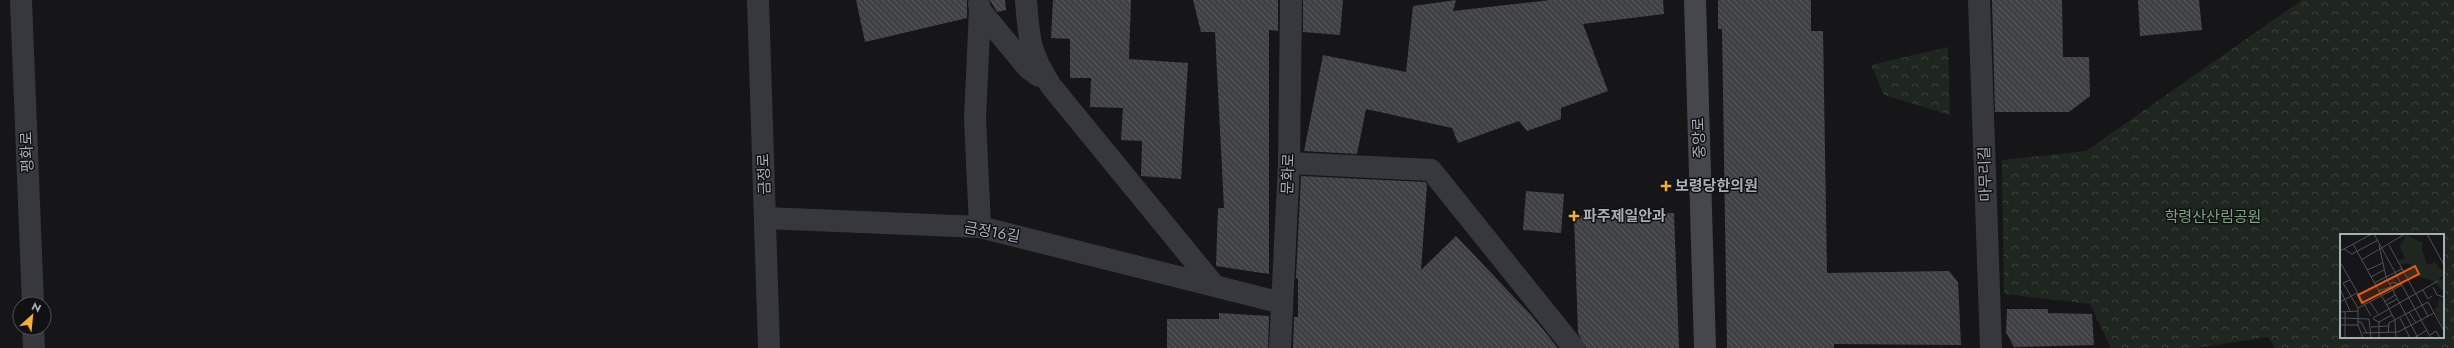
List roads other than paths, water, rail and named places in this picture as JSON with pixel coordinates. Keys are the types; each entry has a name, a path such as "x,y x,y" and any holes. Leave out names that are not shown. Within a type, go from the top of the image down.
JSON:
{"main road":[{"name":"중앙로","path":"1695,0 1705,348"}],"street":[{"name":"평화로","path":"21,0 32,296"},
{"name":"금정로","path":"758,0 769,348"},
{"path":"1026,0 1028,40 1036,62 1051,86 1213,284"},
{"name":"문화로","path":"1280,348 1289,163 1291,0"},
{"name":"마무리길","path":"1979,0 1991,348"},
{"path":"979,5 1028,68 1051,86"},
{"path":"979,5 975,118 980,227"},
{"path":"1289,163 1431,170 1574,348"},
{"name":"금정16길","path":"765,218 980,227 1213,284 1282,303"},
{"path":"33,336 34,348"}],"place":[{"name":"보령당한의원","path":"1666,186"},
{"name":"파주제일안과","path":"1574,216"}],"park label":[{"name":"학령산산림공원","path":"2213,217"}]}
